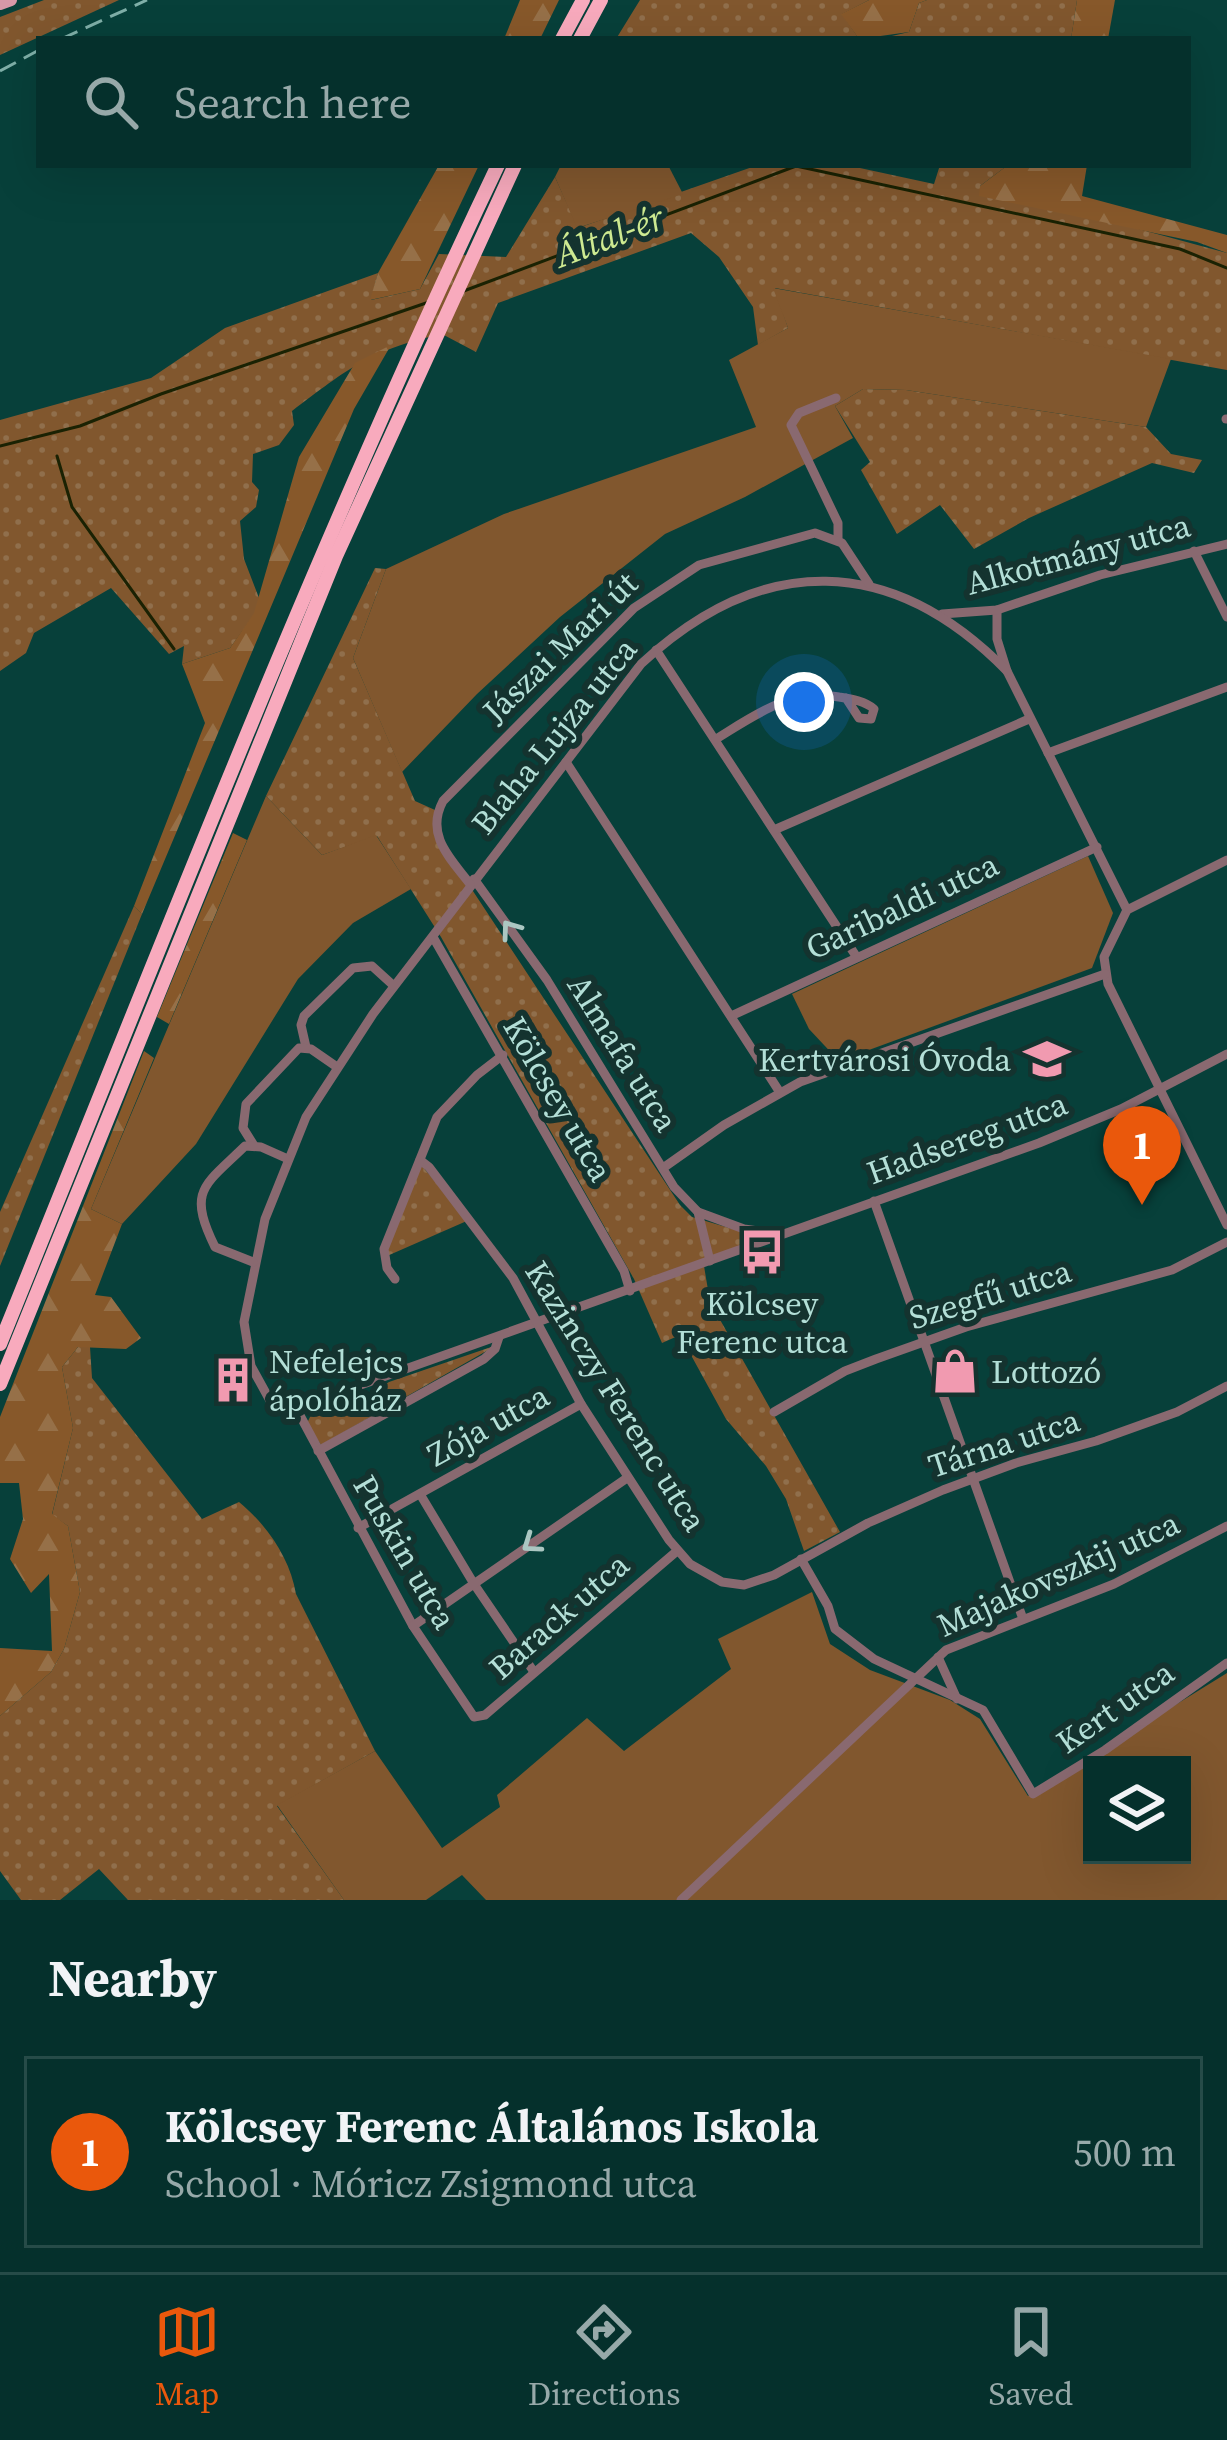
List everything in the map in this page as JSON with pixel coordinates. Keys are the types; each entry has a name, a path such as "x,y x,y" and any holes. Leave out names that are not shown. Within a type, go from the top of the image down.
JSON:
{"highway":[{"path":"564,36 583,0"},
{"path":"582,36 601,0"},
{"path":"0,1384 464,238 497,168"},
{"path":"0,1344 261,698 420,347 514,168"}],"main road":[{"path":"0,4 10,0"}],"street":[{"path":"836,398 799,413 791,424 838,523 838,539 869,584"},
{"name":"Jászai Mari út","path":"472,882 438,839 435,821 443,801 634,608 675,577 724,555 802,534 838,539"},
{"name":"Alkotmány utca","path":"942,614 997,610 1100,575 1227,544"},
{"path":"1194,551 1227,617"},
{"name":"Blaha Lujza utca","path":"288,1159 306,1117 337,1066 628,679 656,650 710,611 766,588 826,580 869,584 942,614 1007,671"},
{"name":"Blaha Lujza utca","path":"997,610 997,639 1007,671 1127,910"},
{"path":"656,650 856,956"},
{"path":"1048,753 1227,687"},
{"path":"716,739 784,700 812,694 845,698"},
{"path":"774,830 1029,719"},
{"path":"566,762 779,1091"},
{"name":"Garibaldi utca","path":"731,1016 1097,847"},
{"path":"1227,860 1127,910 1105,957 1105,974 1227,1225"},
{"name":"Almafa utca","path":"472,882 547,980 674,1187 698,1212 710,1261"},
{"name":"Kölcsey utca","path":"433,937 624,1271 630,1291"},
{"path":"306,1047 304,1016 353,968 371,966 394,986"},
{"path":"664,1168 779,1091 1105,974"},
{"path":"288,1159 253,1144 243,1128 246,1104 299,1048 306,1047 337,1066"},
{"name":"Hadsereg utca","path":"291,1409 1040,1143 1227,1054"},
{"path":"395,1279 387,1268 384,1249 437,1117 503,1055"},
{"path":"253,1144 245,1146 202,1191 199,1208 215,1247 254,1262"},
{"name":"Puskin utca","path":"288,1159 254,1262 245,1345 266,1399 291,1409 412,1626 474,1718"},
{"name":"Kazinczy Ferenc utca","path":"420,1160 485,1238 581,1405 677,1551 707,1576 744,1585 774,1576 801,1558"},
{"path":"874,1201 1023,1618"},
{"path":"698,1212 744,1229 788,1235"},
{"name":"Szegfű utca","path":"774,1412 845,1371 925,1340 1172,1270 1227,1242"},
{"name":"Hadsereg utca","path":"318,1451 484,1359 499,1337"},
{"name":"Tárna utca","path":"801,1558 882,1516 974,1478 1177,1412 1227,1386"},
{"name":"Zója utca","path":"358,1528 581,1405"},
{"path":"412,1626 627,1478"},
{"path":"419,1494 534,1672"},
{"name":"Majakovszkij utca","path":"680,1900 938,1657 960,1642 1114,1585 1227,1526"},
{"name":"Barack utca","path":"474,1718 485,1714 677,1551"},
{"path":"801,1558 828,1606 835,1629 874,1659 957,1699"},
{"path":"938,1657 957,1699"},
{"name":"Kert utca","path":"957,1699 983,1710 1033,1794 1105,1750 1227,1663"}],"shaded area":[{"path":"44,0 119,0 0,55 0,17"},
{"path":"640,0 869,0 842,14 857,36 618,36"},
{"path":"1077,0 1071,36 892,36 909,32 919,3"},
{"path":"560,168 670,168 683,194 577,228 555,177"},
{"path":"749,168 860,168 934,184 939,168 1004,168 980,186 1227,253 1227,370 775,288 788,328 758,345 753,307 719,257 691,233 498,303 476,352 442,334 396,347 346,372 292,411 294,425 279,445 253,454 252,482 259,490 256,507 240,521 244,559 259,598 255,613 230,648 182,664 184,646 169,654 111,588 34,633 26,653 0,671 0,420 151,378 225,328 378,273 371,300 420,289 439,254 506,257 555,177 578,228"},
{"path":"773,288 1171,359 1146,427 906,390 863,389 835,406 853,438 665,534 560,617 402,772 353,658 386,569 504,514 756,427 729,360 788,328"},
{"path":"863,389 906,390 1146,427 1171,454 1202,460 1194,473 1152,463 1029,518 974,549 940,505 897,534 861,470 870,462 835,406"},
{"path":"375,568 386,569 353,658 415,801 435,810 434,832 680,1205 692,1217 760,1237 703,1260 710,1302 840,1532 804,1551 786,1499 766,1466 726,1419 680,1335 662,1343 634,1279 441,937 377,836 322,855 266,796"},
{"path":"266,796 322,855 376,835 411,889 353,923 298,979 196,1144 122,1224 91,1209"},
{"path":"1088,856 1113,913 1092,968 839,1061 809,1029 792,994"},
{"path":"134,906 142,914 0,1266 0,1212"},
{"path":"421,1165 469,1220 387,1256 385,1254"},
{"path":"497,1345 321,1445 307,1423 314,1409 357,1403 389,1382"},
{"path":"78,1347 90,1347 92,1378 202,1519 239,1502 283,1555 296,1594 375,1751 277,1806 344,1900 128,1900 99,1869 60,1900 21,1900 0,1871 0,1716 51,1672 64,1649 80,1592 68,1526 52,1515 73,1428 62,1367"},
{"path":"812,1592 830,1644 870,1670 950,1700 980,1719 1028,1796 1083,1762 1083,1864 1191,1864 1191,1756 1093,1756 1227,1673 1227,1900 486,1900 462,1875 426,1900 344,1900 277,1805 375,1751 442,1848 500,1807 497,1795 587,1718 624,1751 731,1669 718,1639"}],"green space":[{"path":"520,0 559,0 541,36 505,36"},
{"path":"869,0 927,0 919,3 909,32 857,36 841,14"},
{"path":"1077,0 1115,0 1109,36 1071,36"},
{"path":"437,168 478,168 420,289 370,300 378,273"},
{"path":"1004,168 1087,168 1082,196 1227,235 1227,253 1197,242 979,196 980,186"},
{"path":"391,345 354,409 142,914 134,906 205,723 182,664 230,648 254,613 299,457 355,363"},
{"path":"233,833 247,840 169,1024 157,1017"},
{"path":"144,1051 154,1058 91,1209 122,1224 95,1295 111,1297 141,1338 126,1349 78,1347 62,1367 73,1428 52,1514 68,1526 80,1592 64,1649 51,1672 0,1716 0,1648 52,1651 49,1574 31,1593 10,1559 23,1519 19,1483 0,1483 0,1417"}],"waterway":[{"name":"Által-ér","path":"461,292 791,168"},
{"name":"Által-ér","path":"805,168 1180,249 1227,268"},
{"name":"Által-ér","path":"0,446 80,426 429,302"},
{"path":"57,456 72,507 174,649"}],"railway":[{"path":"68,36 147,0"},
{"path":"0,71 36,52"}],"place":[{"name":"Kertvárosi Óvoda","path":"1047,1059"},
{"name":"Kölcsey Ferenc Általános Iskola","path":"1142,1205"},
{"name":"Kölcsey Ferenc utca","path":"762,1252"},
{"name":"Lottozó","path":"955,1371"},
{"name":"Nefelejcs ápolóház","path":"233,1380"}]}
